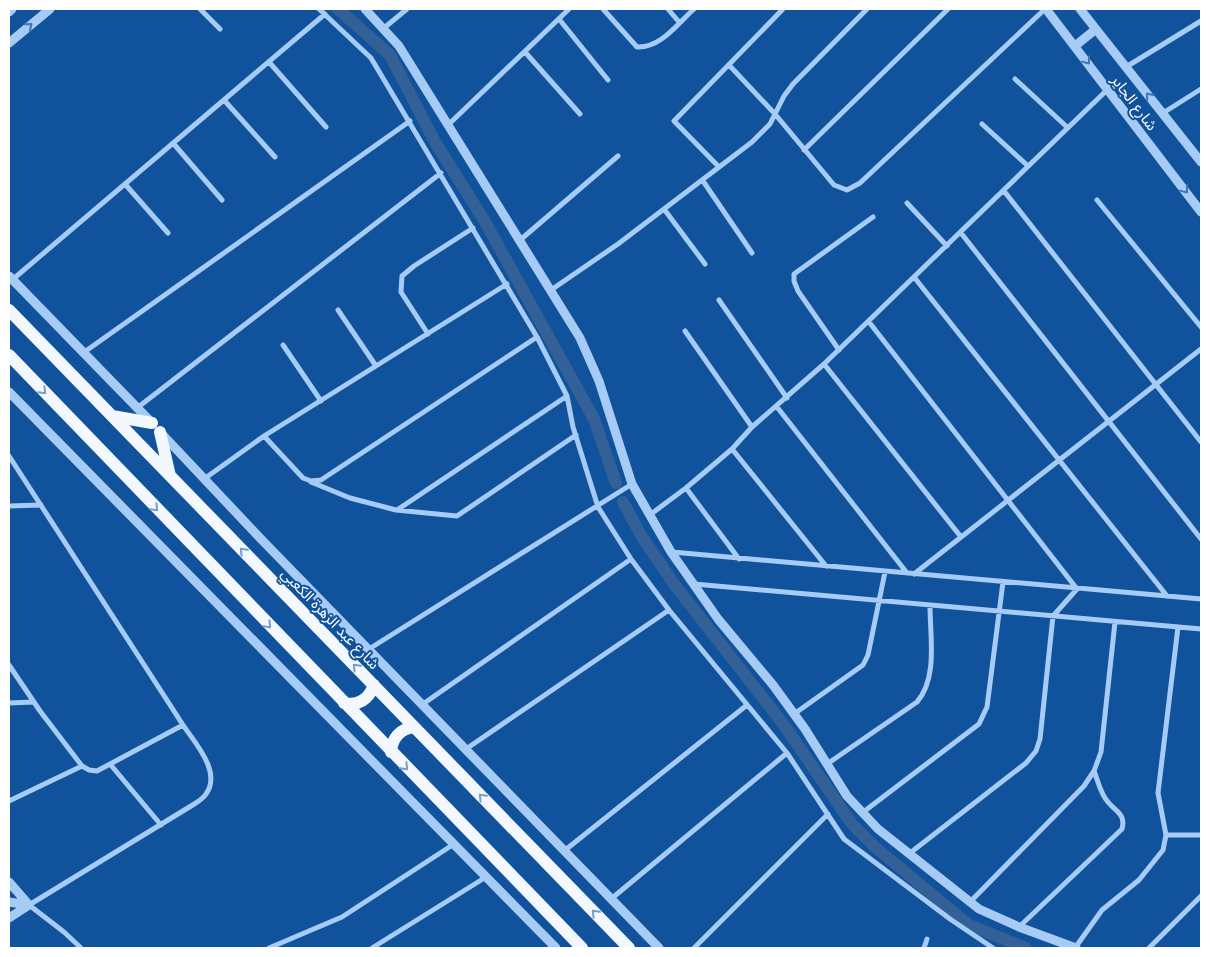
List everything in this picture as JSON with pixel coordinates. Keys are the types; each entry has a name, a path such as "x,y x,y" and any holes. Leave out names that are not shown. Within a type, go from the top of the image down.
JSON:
{"main road":[{"name":"شارع عبد الزهرة الكعبي","path":"9,310 629,948"},
{"path":"9,355 582,948"},
{"path":"112,416 156,428 170,476"},
{"path":"344,703 350,704 363,701 368,697 374,685"},
{"path":"391,752 393,740 397,735 414,727"}],"street":[{"path":"9,12 12,9"},
{"path":"9,43 50,9"},
{"path":"200,9 220,29"},
{"path":"319,9 371,58 441,172 538,337 567,396 576,435 598,506 630,559 669,610 786,753 844,839 950,919 993,948"},
{"path":"365,9 399,46 580,338 599,381 632,484 671,552 718,619 794,714 847,796 862,813 979,909 1019,927 1076,948 1102,910 1139,880 1163,850 1166,835 1158,793 1178,627"},
{"path":"384,28 407,9"},
{"path":"448,125 569,9"},
{"path":"603,9 637,47 648,48 660,41 694,9"},
{"path":"668,9 679,22"},
{"path":"719,167 674,121 783,9"},
{"path":"551,290 664,209 752,142 770,124 774,114 793,84 867,9"},
{"path":"804,150 948,9"},
{"path":"728,66 774,114 834,186 847,190 854,188 1045,9"},
{"name":"شارع الجاير","path":"1045,9 1201,212"},
{"name":"شارع الجاير","path":"1080,9 1200,156"},
{"path":"325,14 125,184 10,278 659,948"},
{"path":"558,19 608,80"},
{"path":"1126,67 1201,22"},
{"path":"1075,46 1096,29"},
{"path":"526,52 580,114"},
{"path":"269,62 326,127"},
{"path":"1015,79 1067,128"},
{"path":"650,514 686,488 824,364 1108,89"},
{"path":"1163,113 1201,89"},
{"path":"224,100 275,157"},
{"path":"83,353 410,121"},
{"path":"982,124 1028,166"},
{"path":"173,143 222,200"},
{"path":"519,241 618,156"},
{"path":"137,408 441,172"},
{"path":"702,181 752,253"},
{"path":"125,184 168,233"},
{"path":"1004,191 1201,442"},
{"path":"1097,200 1201,327"},
{"path":"907,203 947,246"},
{"path":"664,209 705,264"},
{"path":"839,350 798,290 794,282 794,274 873,217"},
{"path":"428,334 401,292 402,276 414,266 473,228"},
{"path":"961,233 1201,540"},
{"path":"914,277 1167,596"},
{"path":"204,480 264,436 507,284"},
{"path":"719,300 786,398"},
{"path":"338,310 376,366"},
{"path":"869,322 1009,499 1077,589"},
{"path":"685,331 752,427"},
{"path":"311,482 321,480 538,337"},
{"path":"284,345 321,401"},
{"path":"910,574 961,537 1201,349"},
{"path":"824,364 961,537"},
{"path":"9,392 556,948"},
{"path":"396,510 567,396"},
{"path":"777,406 910,574"},
{"path":"264,436 303,478 311,482 350,498 396,510 457,516 576,435"},
{"path":"732,448 826,566"},
{"path":"9,456 183,725 210,768 212,778 206,795 161,825 9,918"},
{"path":"369,649 632,484"},
{"path":"686,488 739,559"},
{"path":"9,506 41,505"},
{"path":"671,552 1201,600"},
{"path":"423,704 630,559"},
{"path":"794,714 863,664 868,656 884,572"},
{"path":"862,813 980,724 987,707 1003,582"},
{"path":"694,584 1201,629"},
{"path":"910,853 1026,763 1036,751 1040,739 1053,616 1077,589"},
{"path":"827,764 917,702 924,694 930,670 930,606"},
{"path":"466,749 669,610"},
{"path":"970,902 1084,786 1094,771 1101,752 1116,622"},
{"path":"9,665 82,766 89,770 97,771 183,725"},
{"path":"9,703 34,702"},
{"path":"564,851 747,705"},
{"path":"611,900 786,753"},
{"path":"110,764 161,825"},
{"path":"9,801 82,766"},
{"path":"1019,927 1122,829 1124,822 1122,814 1107,802 1094,771"},
{"path":"694,948 828,814"},
{"path":"1166,835 1201,835"},
{"path":"269,948 342,916 454,844"},
{"path":"372,948 486,877"},
{"path":"9,882 29,905 81,948"},
{"path":"1149,948 1201,896"},
{"path":"9,902 29,905"},
{"path":"924,948 927,938"}],"waterway":[{"path":"338,9 390,55 435,142 484,220 594,419 616,483"},
{"path":"623,502 642,537 674,584 784,725 852,824 875,847 969,925 1026,948"}]}
